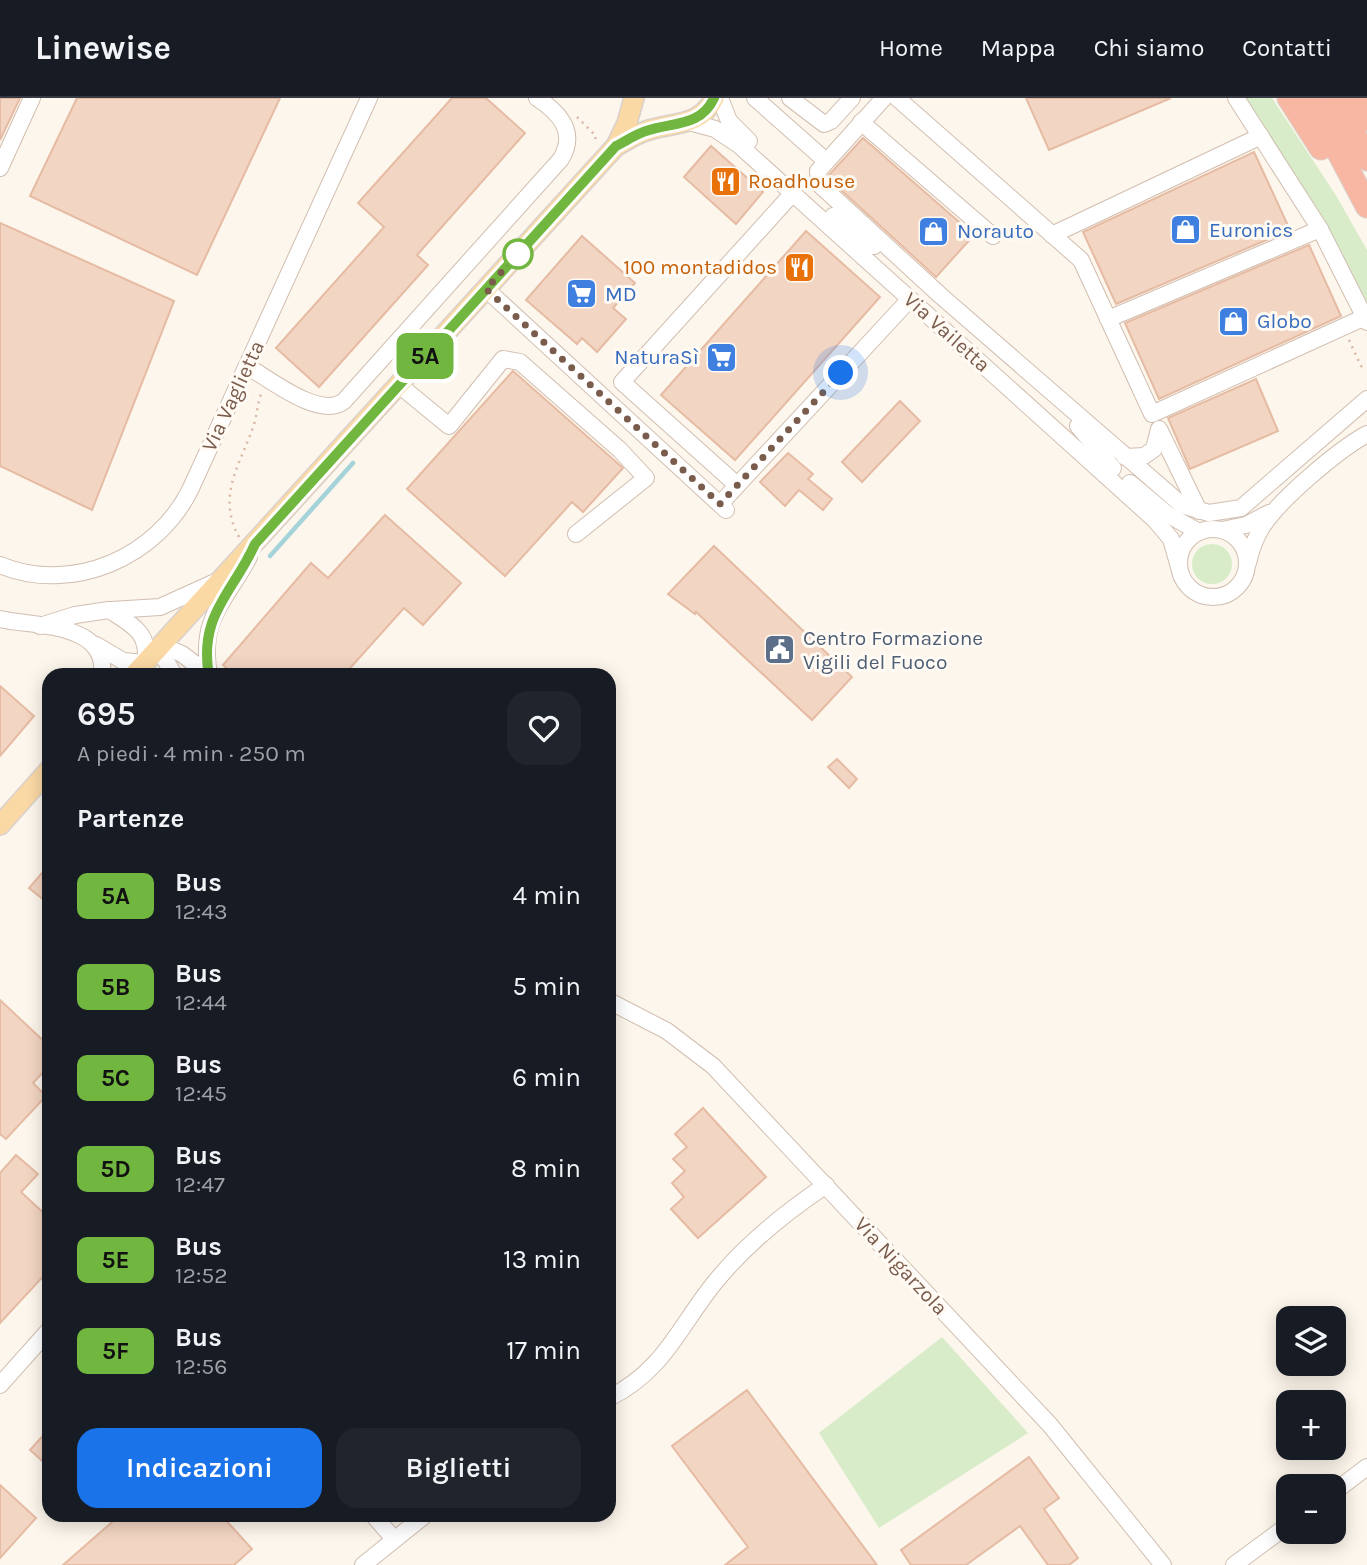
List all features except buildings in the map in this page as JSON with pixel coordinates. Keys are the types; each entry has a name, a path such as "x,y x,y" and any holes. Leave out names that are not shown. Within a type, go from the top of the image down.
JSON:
{"highway":[{"path":"1289,98 1331,162 1362,198"},
{"path":"1310,98 1362,198"},
{"path":"1335,98 1367,159"},
{"path":"1358,98 1367,119"}],"main road":[{"path":"634,98 646,114 680,123"},
{"path":"140,668 229,572 247,540 399,385 616,146 627,123 634,98"},
{"path":"616,146 645,131 680,123 706,111 714,98"},
{"path":"0,825 42,778"}],"street":[{"path":"0,168 32,98"},
{"name":"Via Vaglietta","path":"0,565 34,575 80,573 115,562 148,540 173,517 184,501 369,98"},
{"path":"247,366 314,405 334,407 344,401 561,159 568,142 567,130 557,113 537,98"},
{"name":"Via Vailetta","path":"720,98 732,125 833,216 1119,462 1161,509 1199,532"},
{"path":"755,98 827,160"},
{"path":"790,98 824,124 831,121 852,98"},
{"path":"884,98 818,171 818,184 1039,379 1119,462 1177,502 1199,511 1227,512 1251,501 1367,399"},
{"path":"897,98 1081,260 1199,511"},
{"path":"1152,414 1366,319 1320,229 1237,98"},
{"path":"862,122 993,236"},
{"name":"Via Vailetta","path":"680,123 724,134 793,193 1162,527 1171,539 1179,567"},
{"path":"1052,235 1261,136"},
{"path":"737,485 622,382 793,193"},
{"path":"833,216 936,290"},
{"path":"1108,319 1320,229"},
{"path":"486,289 723,507 737,485 910,299"},
{"path":"399,385 449,426 503,359 520,362 620,450 646,478 576,534"},
{"path":"1300,488 1310,463 1342,421"},
{"path":"1119,462 1149,454 1157,445 1160,431"},
{"path":"1274,511 1255,540 1247,572 1233,591 1211,598 1189,588 1179,567 1184,546 1199,532 1246,525 1274,511 1335,456 1367,434"},
{"path":"1222,530 1232,535 1245,551 1247,572"},
{"path":"209,668 208,638 212,618 247,540"},
{"path":"40,626 75,615 108,610 146,610 173,603 229,572"},
{"path":"108,610 143,635 147,648 139,668"},
{"path":"0,619 68,630 137,668"},
{"path":"96,645 102,659 102,668"},
{"path":"161,645 187,656 201,668"},
{"path":"161,645 169,668"},
{"name":"Via Nigarzola","path":"616,1005 667,1031 700,1054 1050,1426 1163,1565"},
{"path":"616,1394 640,1381 652,1370 712,1286 738,1256 826,1185"},
{"path":"0,1385 42,1338"},
{"path":"1346,1483 1367,1467"},
{"path":"379,1522 394,1539"},
{"path":"363,1565 416,1522"},
{"path":"1234,1565 1276,1534"}],"path":[{"path":"1344,327 1361,366 1367,367"},
{"path":"247,540 233,526 230,498 234,473 255,422 259,398"}],"green space":[{"path":"1241,98 1272,98 1337,197 1367,250 1367,312"},
{"path":"1212,544 1220,545 1226,550 1231,556 1231,572 1226,578 1220,583 1212,584 1204,583 1198,578 1193,572 1192,564 1193,556 1198,550 1204,545"},
{"path":"942,1337 1028,1433 879,1528 819,1433"}],"waterway":[{"path":"270,556 353,463"}],"bus line":[{"name":"5A","path":"208,668 208,638 212,618 220,600 243,568 255,544 616,146 645,131 698,118 714,98"}],"place":[{"name":"Roadhouse","path":"725,181"},
{"name":"Euronics","path":"1186,230"},
{"name":"Norauto","path":"934,231"},
{"name":"100 montadidos","path":"800,267"},
{"name":"MD","path":"582,294"},
{"name":"Globo","path":"1234,321"},
{"name":"NaturaSì","path":"722,357"},
{"name":"Centro Formazione Vigili del Fuoco","path":"780,650"}],"route":[{"path":"518,254 486,289 720,504 841,373"}]}
